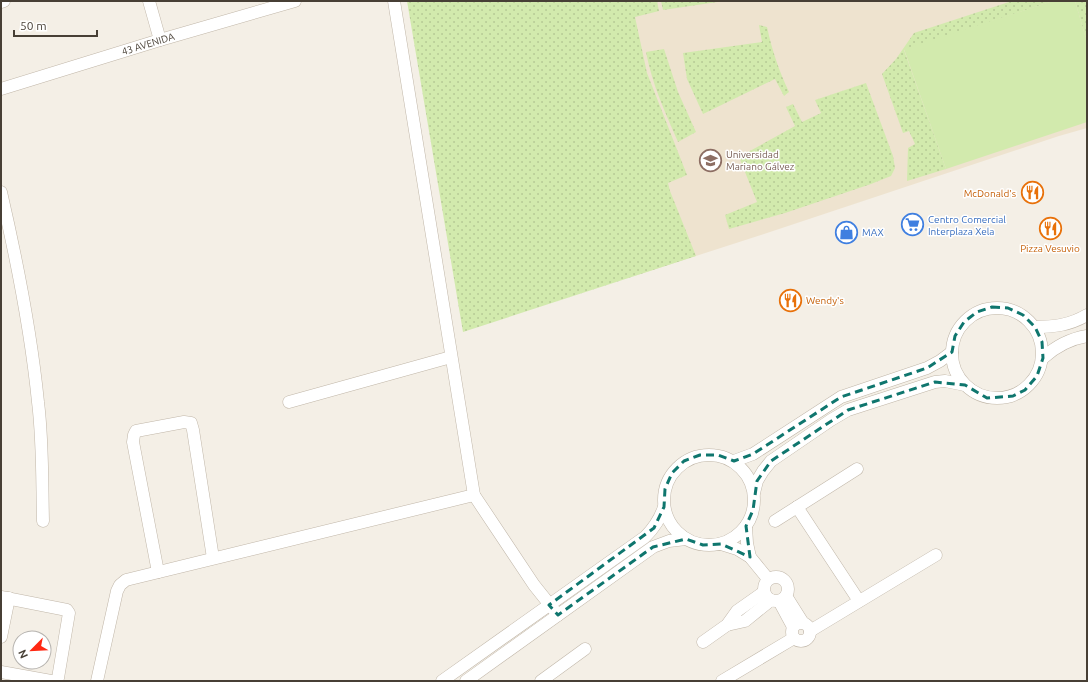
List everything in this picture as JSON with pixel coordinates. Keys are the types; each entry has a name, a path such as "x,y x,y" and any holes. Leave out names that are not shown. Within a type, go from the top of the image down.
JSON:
{"street":[{"path":"149,1 160,40"},
{"name":"43 AVENIDA","path":"1,89 160,40 295,1"},
{"path":"394,1 474,495 534,585 558,615"},
{"path":"1,192 21,290 39,403 44,521"},
{"path":"992,307 1008,308 1023,315 1035,327 1042,342 1043,358 1037,376 1025,390 1013,396 1000,399 987,398 975,393 965,385 953,364 952,352 955,336 964,322 982,310 992,307"},
{"path":"1035,327 1064,325 1087,315"},
{"path":"1043,358 1054,348 1068,340 1087,336"},
{"path":"734,461 753,454 841,397 927,368 952,352"},
{"path":"289,402 451,358"},
{"path":"664,507 668,520 676,531 686,539 703,545 721,544 735,537 746,526 753,510 754,493 757,481 771,461 830,420 848,410 935,382 945,381 965,385"},
{"path":"158,572 133,442 136,431 143,429 184,422 191,423 213,558"},
{"path":"442,681 646,537 660,518 664,507 665,490 672,474 684,461 700,455 718,455 734,461 747,475 754,493"},
{"path":"775,521 857,469"},
{"path":"97,681 118,588 126,580 474,495"},
{"path":"797,507 859,601"},
{"path":"746,526 750,557"},
{"path":"466,681 653,547 669,541 686,539"},
{"path":"721,544 750,557 768,579"},
{"path":"722,681 800,629 859,601 936,554"},
{"path":"703,642 728,625 745,621 775,597 788,587 784,580 776,576 765,582 775,597 800,629"},
{"path":"1,637 5,597 67,610 70,613 58,678 55,681"},
{"path":"542,681 586,649"},
{"path":"1,672 51,681"}],"highlighted area":[{"path":"992,307 1008,308 1023,315 1035,327 1042,342 1043,358 1037,376 1025,390 1013,396 987,398 965,385 935,382 848,410 771,461 757,481 753,510 746,526 750,557 721,544 703,545 686,539 653,547 558,615 549,605 654,528 664,507 665,489 672,473 684,461 700,455 718,455 734,461 753,454 841,397 927,368 952,352 955,336 964,322 977,312"}],"shaded area":[{"name":"Universidad Mariano Gálvez","path":"407,1 1087,1 1087,128 634,276"}],"green space":[{"path":"407,1 657,1 659,11 635,17 647,73 687,175 668,183 696,256 463,332"},
{"path":"661,1 724,1 663,10"},
{"path":"1012,1 1053,1 904,50 946,169 907,181 908,148 915,144 909,131 903,133 882,74 896,59 914,33"},
{"path":"1053,1 1075,1 1087,42 1087,122 946,169 904,49"},
{"path":"1075,1 1087,1 1087,42"},
{"path":"759,25 767,27 776,60 789,92 784,96 775,79 703,114 687,79 683,53 762,42"},
{"path":"664,49 678,92 696,132 678,142 655,87 646,52"},
{"path":"866,83 893,156 895,168 891,176 785,213 729,229 725,215 757,202 739,157 795,126 786,107 793,104 802,122 821,113 815,100"}],"place":[{"name":"Universidad Mariano Gálvez","path":"710,160"},
{"name":"McDonald's","path":"1032,193"},
{"name":"Centro Comercial Interplaza Xela","path":"912,225"},
{"name":"Pizza Vesuvio","path":"1050,228"},
{"name":"MAX","path":"847,232"},
{"name":"Wendy's","path":"791,300"}]}
